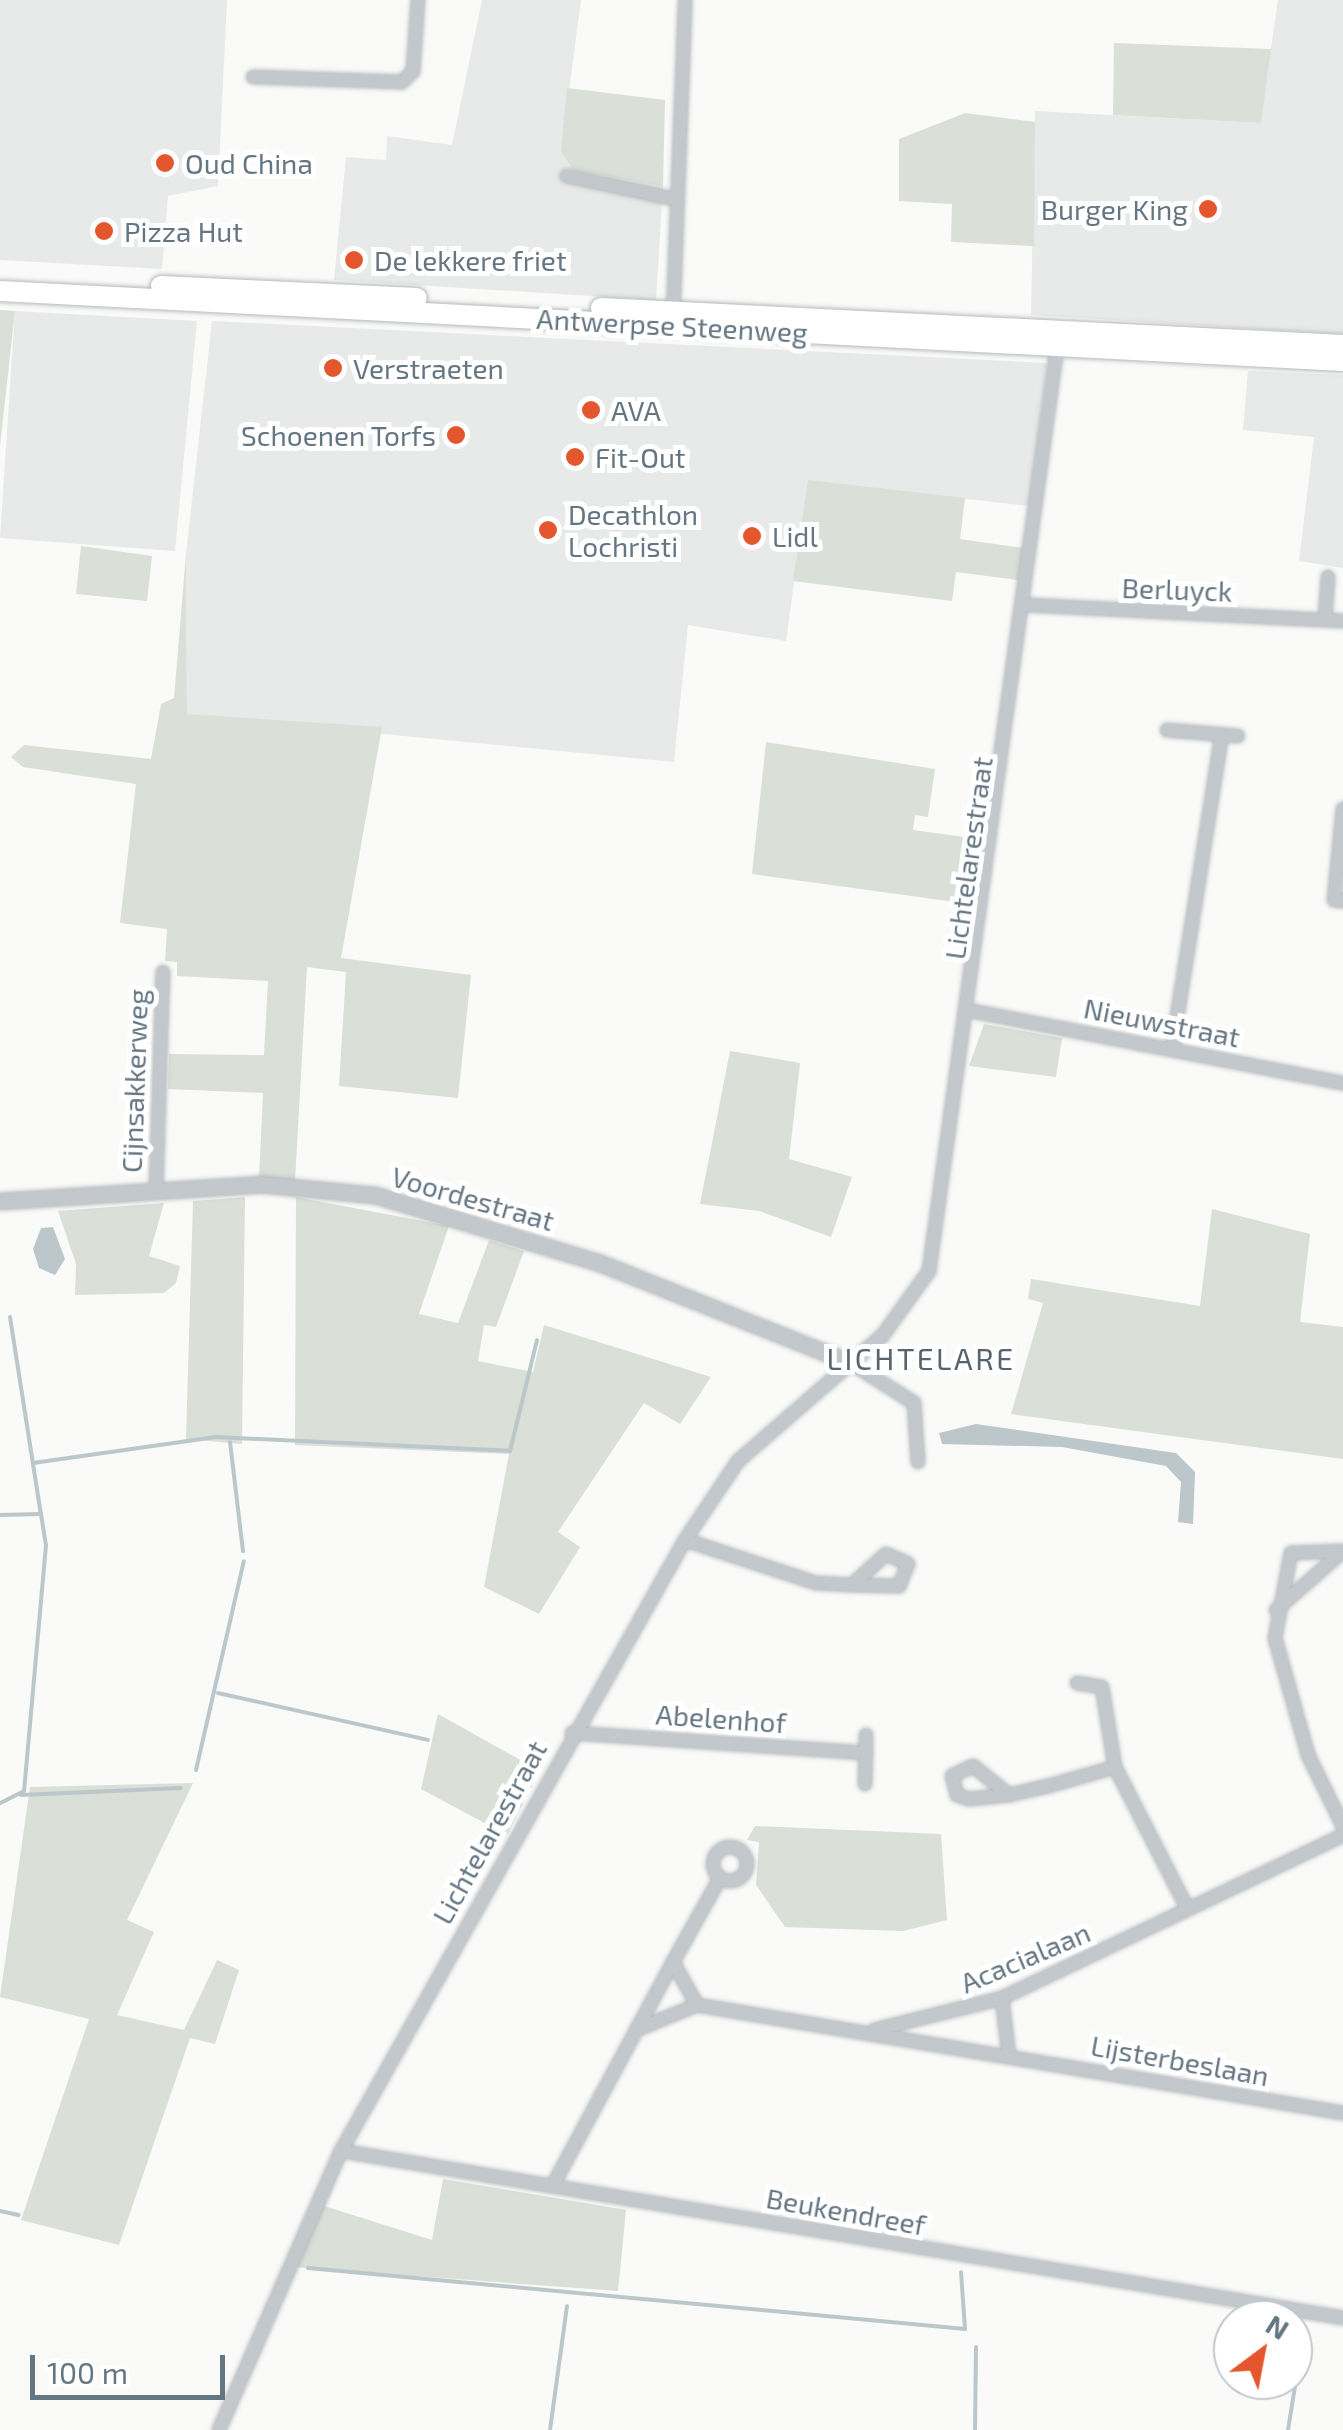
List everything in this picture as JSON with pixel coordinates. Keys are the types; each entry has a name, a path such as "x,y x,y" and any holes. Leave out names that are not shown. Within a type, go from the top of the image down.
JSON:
{"main road":[{"name":"Antwerpse Steenweg","path":"0,277 672,319"},
{"name":"Antwerpse Steenweg","path":"0,291 1058,337 1343,345"},
{"name":"Antwerpse Steenweg","path":"1058,337 1343,360"}],"street":[{"path":"253,77 402,82 413,72 418,0"},
{"path":"672,319 685,0"},
{"path":"567,176 674,199"},
{"name":"Lichtelarestraat","path":"219,2430 341,2151 572,1733 685,1540 738,1460 852,1364 929,1271 972,1011 1027,606 1058,337"},
{"path":"1325,619 1328,577"},
{"name":"Berluyck","path":"1027,606 1343,621"},
{"path":"1167,730 1238,736"},
{"path":"1172,1048 1222,734"},
{"path":"1343,808 1334,900 1343,902"},
{"name":"Cijnsakkerweg","path":"156,1191 163,972"},
{"name":"Nieuwstraat","path":"972,1011 1343,1083"},
{"name":"Voordestraat","path":"0,1200 260,1184 424,1204 770,1325 852,1364"},
{"path":"852,1364 914,1403 918,1462"},
{"path":"685,1540 778,1576 852,1585"},
{"path":"1276,1610 1343,1551"},
{"path":"1343,1551 1291,1553 1276,1610 1282,1676 1343,1826"},
{"path":"1077,1683 1102,1687 1116,1767 1187,1908"},
{"name":"Abelenhof","path":"572,1733 866,1753"},
{"path":"866,1735 866,1784"},
{"path":"1009,1794 1116,1767"},
{"name":"Acacialaan","path":"697,2004 867,2032 1002,1998 1343,1835"},
{"path":"553,2186 720,1878"},
{"path":"634,2031 697,2004 673,1962"},
{"path":"1002,1998 1009,2057"},
{"name":"Lijsterbeslaan","path":"867,2032 1343,2113"},
{"name":"Beukendreef","path":"341,2151 1343,2318"}],"shaded area":[{"path":"0,0 227,0 218,186 168,196 162,269 0,260"},
{"path":"482,0 581,0 561,151 663,186 656,300 334,280 346,157 386,160 387,136 452,145"},
{"path":"1278,0 1343,0 1343,334 1031,315 1035,111 1260,123"},
{"path":"1114,43 1271,49 1261,123 1113,115"},
{"path":"567,88 665,100 663,186 573,170 561,151"},
{"path":"965,113 1035,122 1034,246 951,242 952,204 899,201 899,139"},
{"path":"0,310 15,311 0,446"},
{"path":"15,311 197,321 175,551 0,538"},
{"path":"212,321 1047,363 1029,506 808,481 786,641 688,625 674,762 187,715 186,554"},
{"path":"1248,371 1343,375 1343,568 1299,561 1314,437 1243,430"},
{"path":"808,480 965,498 960,539 1024,548 1018,580 956,572 952,601 793,581"},
{"path":"81,546 152,556 147,601 76,594"},
{"path":"186,554 187,714 382,727 341,958 471,975 458,1098 339,1086 346,972 307,967 295,1181 259,1180 263,1093 168,1089 169,1054 264,1055 268,981 177,976 177,962 165,961 167,929 120,923 136,784 23,767 11,757 24,745 151,759 161,704 174,698"},
{"path":"766,742 935,769 928,817 915,815 913,830 986,840 977,905 752,874"},
{"path":"984,1024 1062,1038 1056,1077 969,1066"},
{"path":"730,1051 800,1063 789,1159 852,1177 831,1237 759,1211 700,1204"},
{"path":"245,1197 242,1444 186,1439 193,1201"},
{"path":"296,1197 449,1226 419,1314 458,1323 489,1240 524,1251 496,1327 484,1325 478,1361 533,1372 544,1325 711,1377 680,1424 644,1403 558,1532 580,1547 539,1614 484,1587 509,1454 295,1445"},
{"path":"164,1203 149,1256 180,1266 176,1283 164,1293 75,1295 76,1264 58,1211"},
{"path":"1212,1209 1310,1234 1300,1322 1343,1327 1343,1459 1011,1414 1043,1303 1028,1299 1031,1279 1200,1306"},
{"path":"53,1227 65,1259 55,1275 39,1268 33,1249 41,1228"},
{"path":"976,1424 1176,1453 1195,1472 1193,1524 1178,1522 1181,1482 1166,1466 1062,1447 942,1444 939,1433"},
{"path":"438,1714 540,1771 507,1835 421,1789"},
{"path":"193,1783 127,1920 154,1932 117,2015 184,2030 217,1960 239,1970 215,2044 190,2038 119,2245 21,2220 89,2019 0,1997 30,1787"},
{"path":"755,1826 941,1834 947,1920 903,1931 785,1927 756,1885 759,1842 747,1840"},
{"path":"443,2179 626,2210 618,2291 293,2267 321,2205 432,2240"}],"waterway":[{"path":"10,1317 41,1514"},
{"path":"33,1463 216,1437 510,1451 537,1340"},
{"path":"230,1442 243,1551"},
{"path":"0,1515 41,1514 46,1545 24,1791 0,1803"},
{"path":"196,1770 244,1561"},
{"path":"218,1693 428,1740"},
{"path":"21,1795 181,1788"},
{"path":"0,2211 19,2215"},
{"path":"308,2268 965,2329 961,2272"},
{"path":"550,2430 567,2306"},
{"path":"975,2430 976,2347"},
{"path":"1288,2430 1293,2400"}],"place":[{"name":"Oud China","path":"165,163"},
{"name":"Burger King","path":"1208,209"},
{"name":"Pizza Hut","path":"104,231"},
{"name":"De lekkere friet","path":"354,260"},
{"name":"Verstraeten","path":"333,368"},
{"name":"AVA","path":"591,410"},
{"name":"Schoenen Torfs","path":"456,435"},
{"name":"Fit-Out","path":"575,457"},
{"name":"Decathlon Lochristi","path":"548,530"},
{"name":"Lidl","path":"752,536"}],"district":[{"name":"LICHTELARE","path":"921,1358"}]}
